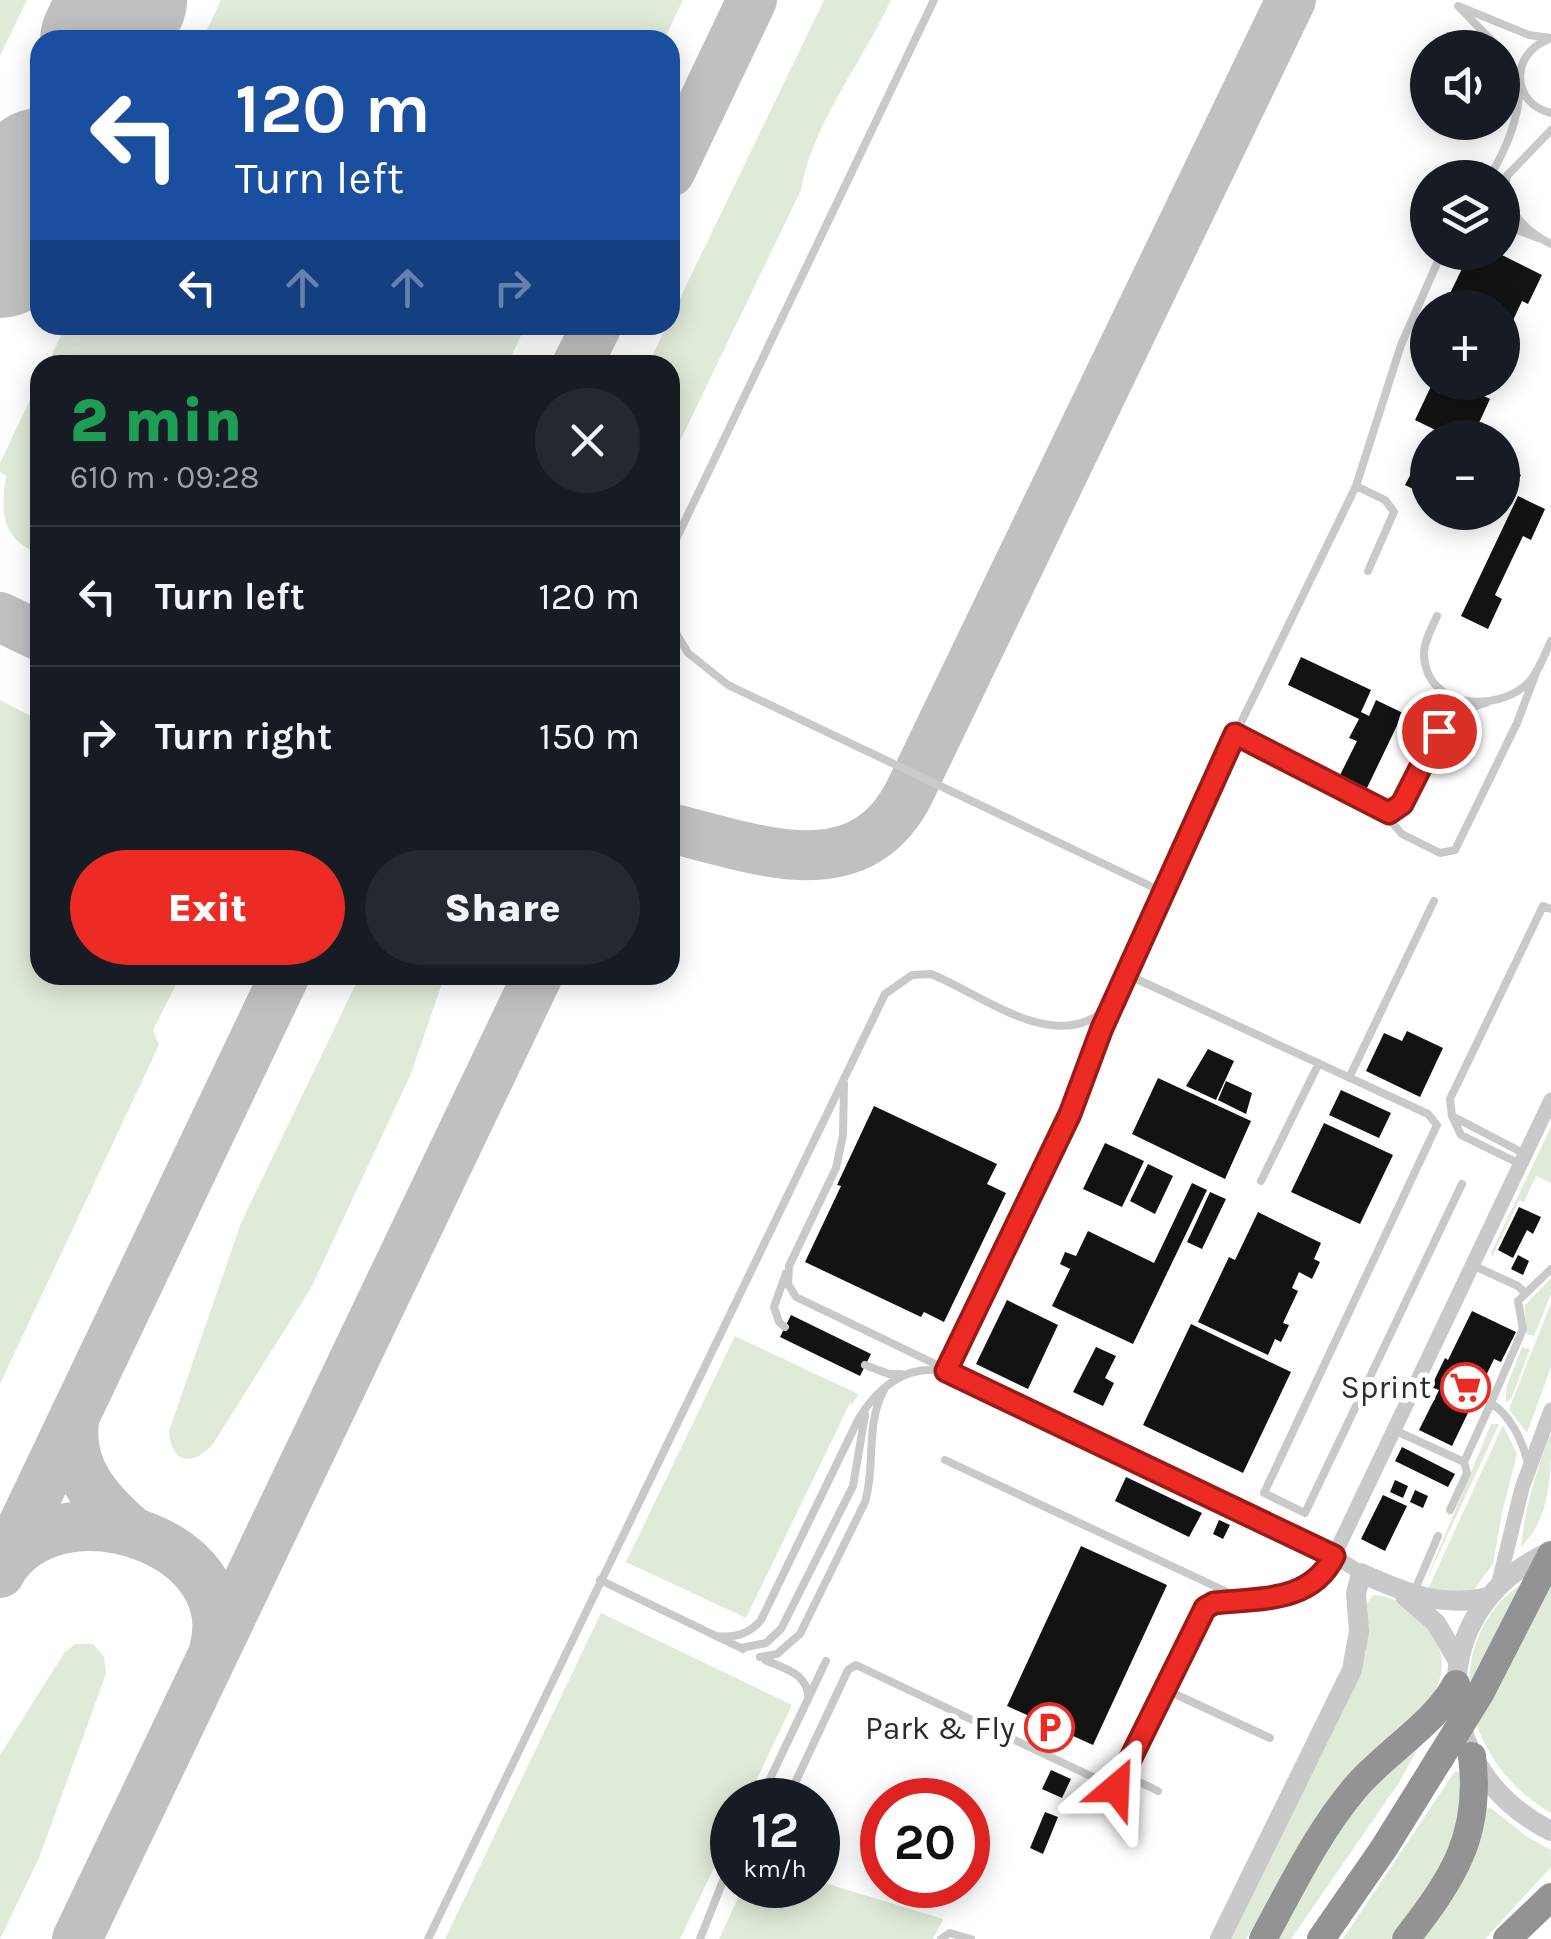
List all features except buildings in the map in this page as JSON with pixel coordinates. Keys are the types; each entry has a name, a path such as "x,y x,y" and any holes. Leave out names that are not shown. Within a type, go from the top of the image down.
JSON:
{"highway":[{"path":"1321,1939 1384,1848 1489,1677 1551,1553"},
{"path":"1263,1939 1342,1804 1378,1761 1440,1709 1457,1672"},
{"path":"1406,1939 1450,1878 1466,1846 1475,1804 1472,1756"},
{"path":"1507,1939 1551,1897"}],"street":[{"path":"1493,1591 1456,1603 1404,1591 1361,1573 1334,1556 1551,1100"},
{"path":"1493,1591 1527,1472 1551,1410"},
{"path":"1551,1553 1522,1566 1493,1591 1473,1619 1457,1672 1459,1721 1472,1756 1504,1800 1551,1831"},
{"path":"1220,1939 1352,1670 1359,1631 1356,1594 1361,1573"},
{"path":"1404,1591 1436,1623 1457,1672"}],"lane":[{"path":"680,531 934,0"},
{"path":"1449,0 1529,35 1551,38"},
{"path":"1458,6 1481,30"},
{"path":"1520,71 1531,49 1551,38"},
{"path":"1520,83 1534,106 1551,113"},
{"path":"1520,162 1551,130"},
{"path":"1520,218 1546,241"},
{"path":"1520,231 1546,241"},
{"path":"946,1371 1070,1114 1117,998 1235,734 1356,486 1401,345 1434,270"},
{"path":"1356,486 1386,500 1394,512 1368,571"},
{"path":"1437,616 1424,650 1432,677 1444,693 1486,703"},
{"path":"680,640 688,653 728,685 1165,892"},
{"path":"1235,734 1383,812 1402,834 1440,852 1456,850 1551,642"},
{"path":"1383,812 1395,811 1402,804 1446,722 1464,710 1514,693 1536,673"},
{"path":"1350,1078 1434,901"},
{"path":"1523,1159 1452,1116 1450,1100 1543,906 1551,909"},
{"path":"428,1939 880,1000 912,974 930,974 1036,1024 1051,1027 1086,1023 1117,998"},
{"path":"1128,975 1435,1119 1436,1132 1264,1493 1306,1513 1462,1184"},
{"path":"1262,1181 1319,1064"},
{"path":"785,1327 774,1307 836,1168 843,1135 844,1074"},
{"path":"1472,1265 1524,1292"},
{"path":"790,1266 788,1284 796,1297 1334,1556 1324,1576 1309,1587 1214,1603 1205,1608 1116,1788 856,1665 848,1670 797,1778"},
{"path":"1450,1510 1467,1473 1464,1462 1523,1329 1518,1301 1551,1268"},
{"path":"865,1365 891,1377"},
{"path":"716,1636 737,1636 754,1628 760,1620 872,1396 891,1377 928,1369 946,1371"},
{"path":"760,1658 777,1654 800,1634 866,1502 874,1414 891,1377"},
{"path":"742,1648 766,1643 781,1629 853,1486 864,1417 872,1396"},
{"path":"1491,1403 1504,1414 1518,1436 1526,1454 1527,1472"},
{"path":"1394,1430 1464,1462"},
{"path":"945,1460 1248,1599"},
{"path":"1404,1591 1438,1536"},
{"path":"600,1580 802,1678 808,1686 808,1700"},
{"path":"771,1778 826,1661"},
{"path":"1164,1689 1270,1738"},
{"path":"1123,1774 1158,1790"},
{"path":"700,1939 715,1908"},
{"path":"941,1939 953,1933 971,1939"}],"green space":[{"path":"0,0 27,0 0,56"},
{"path":"221,0 683,0 669,30 207,30"},
{"path":"824,0 891,0 827,117 801,190 680,441 680,355 653,355 662,335 680,335 680,298"},
{"path":"61,335 521,335 512,355 52,355"},
{"path":"30,400 30,550 6,524 6,476 0,472 0,463"},
{"path":"0,700 30,716 30,985 176,985 153,1030 159,1045 0,1384"},
{"path":"355,985 442,985 410,1076 311,1288 213,1444 198,1456 184,1458 174,1450 169,1431 241,1223"},
{"path":"1551,1127 1551,1183 1536,1176 1524,1202 1519,1200 1492,1257 1491,1253"},
{"path":"1551,1278 1551,1294 1534,1336 1526,1334 1525,1305"},
{"path":"1551,1303 1551,1367 1527,1433 1509,1409"},
{"path":"735,1336 858,1394 850,1403 746,1618 626,1562"},
{"path":"1522,1347 1530,1349 1512,1397 1506,1403 1506,1388"},
{"path":"1491,1424 1499,1424 1423,1588"},
{"path":"1503,1425 1517,1454 1493,1564 1471,1594 1428,1589"},
{"path":"1551,1433 1544,1509 1521,1547 1532,1489"},
{"path":"1551,1567 1551,1813 1505,1774 1476,1722 1470,1694 1471,1665 1479,1636 1495,1608 1514,1590"},
{"path":"1373,1595 1394,1600 1425,1625 1438,1646 1442,1662 1438,1685 1429,1701 1365,1757 1336,1789 1246,1939 1229,1939 1358,1678 1366,1652 1367,1603"},
{"path":"601,1613 792,1705 757,1778 710,1778 710,1876 680,1939 445,1939"},
{"path":"75,1644 93,1644 104,1657 106,1674 39,1858 0,1939 0,1755 64,1653"},
{"path":"1421,1743 1400,1781 1291,1939 1272,1939 1353,1804"},
{"path":"1455,1771 1460,1773 1457,1821 1442,1862 1419,1900 1391,1939 1343,1939"},
{"path":"1491,1808 1551,1850 1551,1867 1485,1939 1418,1939 1484,1809"},
{"path":"840,1888 860,1894 860,1908 907,1908 943,1919 933,1939 719,1939 733,1908 840,1908"}],"taxiway":[{"path":"680,151 752,0"},
{"path":"680,831 770,852 802,855 833,853 862,843 888,824 909,793 1291,0"},
{"path":"582,355 592,335"},
{"path":"0,617 30,631"},
{"path":"0,1573 280,985"},
{"path":"77,1939 533,985"},
{"path":"75,1415 73,1433 80,1467 96,1495 134,1533"},
{"path":"6,1563 34,1539 68,1528 107,1527 144,1536 177,1554 203,1580 216,1612 214,1650"}],"runway":[{"path":"109,30 123,0"},
{"path":"0,254 30,192"}],"place":[{"name":"Sprint","path":"1466,1387"},
{"name":"Park & Fly","path":"1050,1728"}],"route":[{"path":"1116,1788 1205,1608 1214,1603 1300,1591 1324,1576 1334,1556 946,1371 1070,1114 1102,1028 1235,734 1389,813 1400,808 1439,731"}]}
